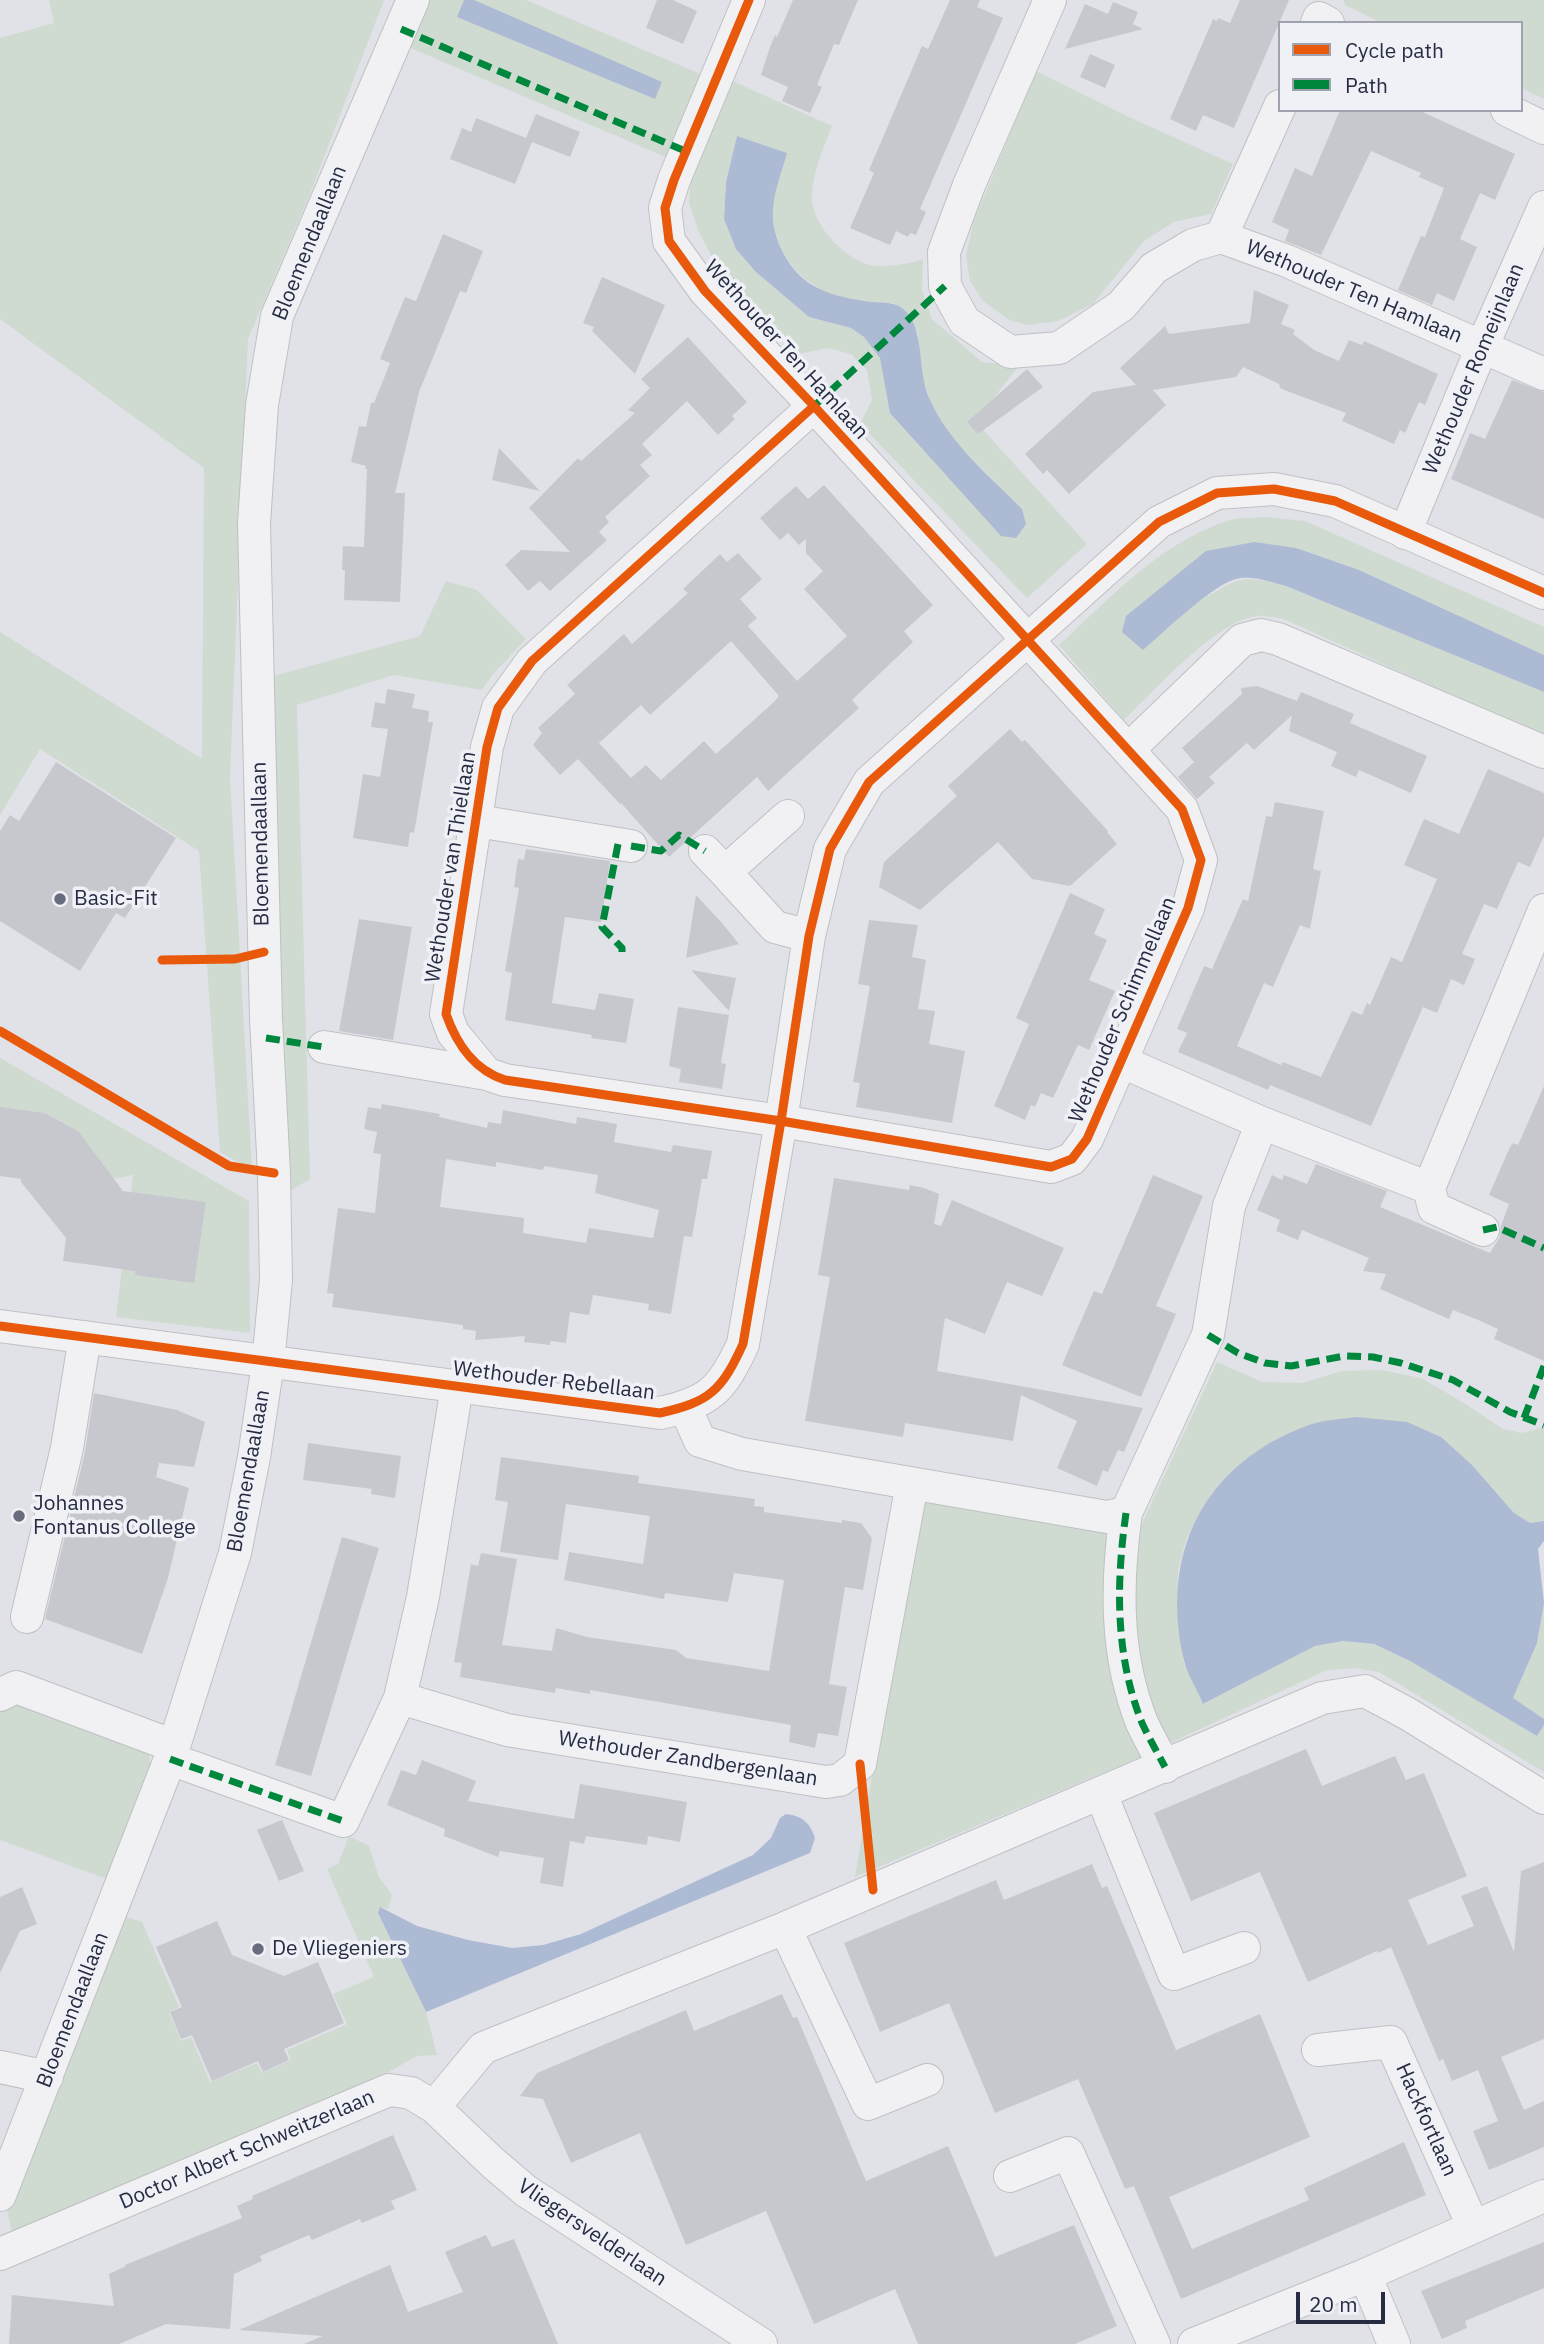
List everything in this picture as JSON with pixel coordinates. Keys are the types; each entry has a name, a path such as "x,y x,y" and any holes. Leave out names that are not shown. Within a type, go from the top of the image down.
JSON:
{"street":[{"name":"Bloemendaallaan","path":"0,2195 172,1752 235,1553 254,1457 268,1363 276,1266 266,1019 254,523 262,405 277,316 413,0"},
{"name":"Wethouder Ten Hamlaan","path":"749,0 674,180 665,208 669,241 705,291 1027,638"},
{"name":"Wethouder Ten Hamlaan","path":"1050,0 969,185 944,252 944,286 964,321 1010,352 1059,348 1121,306 1154,268 1193,246 1221,237 1287,261 1544,374"},
{"path":"1221,237 1278,110"},
{"path":"1511,112 1544,128"},
{"name":"Wethouder Romeijnlaan","path":"1405,533 1482,347 1544,207"},
{"name":"Wethouder van Thiellaan","path":"487,1074 453,1033 446,1014 487,747 498,708 532,661 814,406"},
{"name":"Wethouder Rebellaan","path":"0,1326 660,1413 685,1407 706,1397 729,1375 743,1344 809,936 830,849 869,782 1159,522 1217,493 1274,489 1335,501 1544,593"},
{"path":"1129,749 1242,640 1261,635 1278,639 1544,752"},
{"name":"Wethouder Schimmellaan","path":"781,1121 1051,1167 1072,1159 1087,1139 1188,908 1200,860 1182,809 1027,638"},
{"path":"788,816 715,862 775,927 809,936"},
{"name":"Wethouder van Thiellaan","path":"477,821 631,846"},
{"path":"1483,1230 1434,1208 1429,1188 1544,910"},
{"path":"324,1047 487,1074 505,1080 781,1121"},
{"path":"1120,1061 1262,1123 1429,1188"},
{"path":"1165,1767 1143,1723 1128,1678 1121,1643 1119,1582 1126,1513 1208,1335 1229,1206 1262,1123"},
{"path":"27,1617 67,1448 85,1337"},
{"path":"0,1695 16,1687 343,1821 400,1699 424,1597 457,1387"},
{"path":"685,1407 700,1441 742,1454 1107,1517 1126,1513"},
{"name":"Wethouder Zandbergenlaan","path":"400,1699 507,1730 826,1782 840,1780 860,1764 912,1484"},
{"path":"434,2107 482,2048 785,1928 1322,1698 1365,1691 1408,1714 1544,1798"},
{"path":"1101,1794 1174,1974 1244,1948"},
{"path":"785,1928 868,2104 927,2080"},
{"name":"Hackfortlaan","path":"1318,2050 1391,2042 1473,2226"},
{"path":"0,2067 47,2077"},
{"name":"Doctor Albert Schweitzerlaan","path":"0,2254 389,2090 411,2093 434,2107"},
{"name":"Vliegersvelderlaan","path":"434,2107 493,2164 526,2191 761,2344"},
{"path":"1010,2176 1068,2153 1154,2344"},
{"path":"1194,2344 1365,2275 1544,2196"},
{"path":"1365,2275 1394,2344"}],"shaded area":[{"path":"49,0 384,0 310,194 248,339 230,777 252,1170 220,1152 199,851 40,749 0,815 0,632 202,759 204,468 0,319 0,38 54,23"},
{"path":"425,0 526,0 703,75 668,158 406,46"},
{"path":"1344,0 1544,0 1544,99 1523,89 1523,21 1378,21 1345,5"},
{"path":"1036,71 1233,164 1211,214 1174,222 1144,241 1093,304 1058,321 1028,325 1009,320 983,301 970,281 966,256 973,223"},
{"path":"728,79 832,126 812,189 814,209 824,230 850,256 870,265 896,265 923,259 922,290 932,319 982,362 1019,366 975,421 1087,544 1027,598 860,424 872,400 867,370 851,354 828,348 797,354 711,255 689,203 692,161","holes":["737,136 786,153 773,204 774,226 784,253 802,276 826,292 854,300 894,303 918,333 920,370 929,398 947,433 1022,509 886,383 880,358 864,337 851,328 809,317 736,249 724,219 726,182"]},
{"path":"1265,517 1305,521 1544,627 1544,655 1359,570 1254,542 1207,597 1237,581 1253,579 1286,586 1544,692 1544,737 1284,619 1263,616 1241,621 1205,643 1124,720 1059,645 1137,574 1179,543 1227,521"},
{"path":"446,581 477,590 526,639 492,675 482,690 394,675 297,705 310,1179 283,1195 259,680 420,636"},
{"path":"0,1058 249,1201 250,1333 116,1317 133,1175 107,1180 0,1117"},
{"path":"1217,1362 1262,1382 1302,1383 1342,1371 1381,1370 1421,1378 1503,1429 1523,1433 1544,1427 1544,1521 1530,1523 1514,1513 1472,1465 1441,1438 1213,1491 1187,1537 1178,1570 1177,1610 1184,1663 1204,1704 1315,1646 1343,1641 1373,1644 1410,1661 1537,1736 1544,1725 1544,1772 1379,1672 1355,1668 1327,1670 1138,1758 855,1877 918,1498 1138,1532"},
{"path":"1544,1603 1544,1719 1513,1698 1537,1643"},
{"path":"21,1703 148,1750 151,1768 107,1879 0,1840 0,1711"},
{"path":"349,1836 369,1846 379,1877 392,1895 388,1909 380,1907 378,1913 426,2012 437,2055 417,2056 378,2078 12,2232 7,2210 124,1916 142,1922 179,2007 169,2012 181,2041 191,2037 210,2082 257,2063 262,2073 291,2060 287,2050 347,2024 333,1994 374,1977 327,1869 338,1864"}],"water":[{"path":"464,0 474,0 662,82 655,99 457,17"},
{"path":"737,136 787,153 775,196 773,221 783,253 797,272 826,292 857,300 893,304 908,314 917,333 926,389 938,416 959,445 1022,509 1026,524 1016,538 1001,536 890,413 880,358 864,337 851,328 809,317 756,272 736,249 724,219 726,182"},
{"path":"1254,542 1296,548 1359,570 1544,655 1544,692 1286,586 1253,578 1233,580 1211,592 1143,650 1122,632 1126,616 1206,551"},
{"path":"1356,1417 1407,1422 1441,1437 1472,1465 1514,1513 1530,1523 1544,1521 1544,1541 1538,1549 1544,1603 1537,1643 1513,1698 1544,1719 1544,1725 1537,1736 1410,1661 1374,1644 1343,1641 1315,1646 1203,1704 1185,1666 1178,1621 1178,1583 1185,1549 1198,1517 1217,1488 1242,1463 1272,1442 1314,1423"},
{"path":"786,1814 797,1816 811,1828 815,1838 810,1853 426,2012 378,1913 380,1907 417,1926 468,1940 512,1948 543,1945 581,1934 753,1855 771,1838 780,1818"}],"building":[{"path":"657,0 673,0 697,11 683,44 646,28"},
{"path":"793,0 858,0 839,45 834,44 817,85 822,87 810,113 782,101 788,87 761,75 775,35 777,37"},
{"path":"950,0 980,0 977,7 1003,18 920,209 926,212 916,235 910,233 908,237 896,231 890,245 850,228 874,173 869,170 922,46 928,49"},
{"path":"1240,0 1289,0 1234,128 1203,115 1196,131 1170,119 1213,19 1217,21 1218,18 1230,23"},
{"path":"1113,2 1138,12 1133,24 1143,29 1065,49 1085,4 1108,14"},
{"path":"1090,54 1115,65 1105,88 1080,77"},
{"path":"1339,112 1422,112 1515,154 1495,200 1480,193 1460,239 1477,247 1454,301 1437,293 1432,305 1398,290 1421,236 1425,237 1444,188 1419,177 1421,173 1371,151 1321,255 1285,241 1289,230 1272,222 1295,168 1312,176"},
{"path":"536,114 580,132 570,157 532,142 515,184 450,159 462,128 471,132 476,118 526,138"},
{"path":"443,234 483,251 466,293 460,291 419,392 395,493 405,493 400,602 344,600 343,546 364,547 367,469 366,466 351,462 359,426 366,427 371,403 374,403 390,363 380,359 405,297 416,301"},
{"path":"602,277 665,305 635,374 592,331 594,327 583,323"},
{"path":"1254,290 1289,305 1281,324 1295,330 1293,334 1314,350 1339,361 1349,340 1362,345 1364,341 1438,374 1425,405 1419,402 1405,433 1400,430 1394,444 1342,421 1346,413 1280,388 1279,384 1243,367 1236,377 1153,390 1166,405 1069,494 1047,470 1043,474 1025,454 1093,392 1136,385 1120,368 1165,326 1169,334 1250,323"},
{"path":"688,337 747,402 732,416 735,419 718,435 687,401 642,444 652,455 640,465 650,476 605,517 609,522 599,532 607,540 550,591 540,581 528,591 505,565 521,550 570,552 529,508 578,458 581,461 635,413 628,410 650,388 641,379"},
{"path":"1027,369 1043,387 978,434 967,422"},
{"path":"1512,380 1544,392 1544,519 1451,479 1470,433 1485,439"},
{"path":"499,448 540,491 492,480"},
{"path":"824,485 933,605 904,631 913,642 852,700 859,708 768,791 757,777 669,857 578,759 560,775 533,745 542,733 538,728 575,694 567,685 624,634 632,644 688,593 683,589 720,554 727,562 738,553 762,579 740,599 757,618 748,626 797,681 847,636 804,589 823,571 806,553 806,539 799,545 788,533 780,540 760,518 796,486 808,499","holes":["731,641 779,696 716,754 704,741 661,780 646,765 631,778 599,743 641,705 650,715"]},
{"path":"1257,686 1297,701 1301,692 1354,714 1350,723 1427,756 1411,793 1359,770 1356,777 1331,766 1337,752 1289,731 1292,715 1254,750 1247,743 1209,777 1215,783 1197,799 1178,777 1194,762 1182,748 1242,694 1241,688"},
{"path":"387,689 415,694 412,708 429,711 428,722 433,722 414,833 410,832 408,847 353,838 363,774 380,777 388,729 371,727 375,702 385,704"},
{"path":"1010,729 1022,742 1025,740 1117,844 1070,886 1032,879 998,842 920,910 879,887 884,862 957,796 948,786"},
{"path":"56,762 176,838 125,918 116,913 80,971 0,921 0,831 10,815 19,821"},
{"path":"1488,769 1544,793 1544,836 1530,867 1518,862 1497,909 1484,904 1462,954 1475,959 1464,985 1451,979 1437,1013 1423,1007 1371,1126 1270,1085 1268,1090 1178,1052 1187,1033 1177,1029 1204,966 1212,969 1243,899 1248,901 1266,816 1272,817 1275,802 1324,811 1313,869 1321,871 1310,929 1300,925 1273,987 1264,983 1237,1046 1281,1065 1283,1062 1321,1077 1352,1011 1362,1015 1367,1003 1370,1005 1391,957 1402,962 1437,879 1404,865 1424,819 1459,834"},
{"path":"526,849 610,861 601,922 565,917 552,1003 595,1010 599,993 634,999 626,1043 505,1020 512,973 505,971 519,888 514,887 518,859 524,860"},
{"path":"1070,893 1105,909 1094,934 1107,940 1089,980 1115,991 1089,1050 1078,1045 1053,1098 1041,1093 1035,1107 1031,1105 1025,1120 994,1106 1029,1024 1016,1018"},
{"path":"696,895 722,923 739,944 686,958"},
{"path":"359,919 412,927 393,1040 339,1031"},
{"path":"869,920 918,925 912,957 926,960 918,1009 935,1011 929,1044 965,1051 952,1123 856,1107 860,1083 853,1082 870,986 858,984"},
{"path":"691,970 736,978 729,1011"},
{"path":"678,1007 729,1015 721,1063 726,1064 722,1089 679,1082 681,1069 669,1066"},
{"path":"1544,1086 1544,1361 1494,1339 1498,1329 1476,1319 1453,1310 1449,1319 1380,1289 1386,1274 1363,1271 1369,1258 1302,1230 1298,1240 1276,1231 1280,1220 1257,1210 1272,1175 1282,1180 1284,1175 1307,1184 1316,1164 1387,1191 1380,1207 1490,1253 1500,1237 1509,1204 1489,1195 1510,1147 1513,1143 1518,1145"},
{"path":"382,1104 440,1114 439,1117 487,1128 488,1122 501,1124 503,1110 576,1124 577,1117 617,1124 614,1142 671,1152 673,1145 712,1151 707,1179 702,1179 692,1237 684,1236 671,1314 648,1310 649,1304 593,1295 589,1315 570,1312 566,1343 550,1341 550,1345 524,1342 525,1336 475,1340 476,1331 463,1329 463,1325 332,1307 334,1294 327,1293 338,1208 375,1213 381,1154 373,1153 377,1132 364,1129 368,1107 381,1109","holes":["446,1159 496,1167 496,1162 543,1170 544,1166 598,1175 595,1193 659,1210 653,1238 589,1228 586,1243 523,1233 524,1218 440,1207"]},
{"path":"0,1107 44,1113 78,1131 123,1191 206,1202 194,1283 135,1275 136,1271 63,1261 66,1238 21,1179 0,1176"},
{"path":"1153,1175 1203,1196 1156,1306 1176,1314 1141,1397 1062,1365 1094,1291 1102,1294"},
{"path":"834,1178 909,1190 910,1185 924,1188 939,1194 934,1224 941,1226 952,1200 1064,1248 1042,1296 1007,1282 985,1334 945,1318 937,1371 1143,1408 1124,1452 1118,1450 1108,1472 1103,1470 1097,1486 1057,1468 1077,1421 1021,1395 1013,1441 905,1423 903,1437 805,1421 830,1277 818,1275"},
{"path":"94,1393 177,1410 205,1422 194,1467 159,1463 156,1477 189,1488 168,1578 142,1654 45,1619 85,1452"},
{"path":"308,1443 401,1456 395,1498 371,1494 372,1489 303,1480"},
{"path":"501,1457 639,1476 638,1483 755,1499 754,1506 764,1507 764,1512 842,1523 842,1520 861,1523 872,1538 863,1590 845,1587 829,1684 847,1687 838,1736 818,1733 815,1748 789,1742 791,1725 590,1690 590,1694 556,1688 555,1693 460,1677 462,1663 454,1662 471,1564 478,1566 481,1553 517,1559 502,1645 552,1651 556,1628 587,1637 676,1650 686,1658 769,1671 784,1580 734,1573 728,1602 665,1593 664,1599 564,1580 569,1552 643,1564 650,1516 566,1504 558,1560 500,1552 508,1502 495,1500"},
{"path":"342,1537 379,1548 311,1776 275,1765"},
{"path":"1306,1749 1322,1786 1395,1756 1406,1780 1424,1773 1467,1876 1408,1900 1428,1945 1474,1926 1461,1896 1487,1886 1514,1952 1521,1871 1544,1862 1544,2039 1501,2057 1524,2110 1544,2101 1544,2147 1489,2170 1473,2131 1498,2121 1478,2070 1452,2081 1443,2059 1439,2061 1391,1947 1308,1982 1260,1872 1191,1901 1154,1813"},
{"path":"422,1760 476,1781 468,1801 574,1819 580,1784 687,1802 680,1842 648,1836 647,1845 586,1836 584,1844 570,1841 563,1887 540,1883 544,1858 500,1851 498,1857 444,1836 445,1829 387,1805 401,1770 416,1775"},
{"path":"282,1820 304,1871 279,1881 257,1830"},
{"path":"1092,1864 1102,1888 1107,1886 1176,2050 1260,2014 1310,2137 1169,2197 1192,2249 1309,2200 1304,2188 1404,2142 1426,2195 1181,2299 1134,2186 1125,2189 1078,2079 995,2113 949,2003 880,2032 844,1943 996,1880 1004,1900"},
{"path":"22,1887 37,1924 20,1931 0,1973 0,1897"},
{"path":"217,1921 232,1955 284,1976 318,1962 344,2023 284,2049 289,2060 263,2072 258,2061 212,2081 192,2035 181,2039 170,2012 182,2007 156,1947"},
{"path":"782,1994 793,2018 797,2017 866,2181 948,2146 995,2257 1074,2225 1117,2326 1075,2344 918,2344 895,2289 814,2324 766,2211 686,2245 640,2133 571,2163 543,2099 520,2096 537,2073 686,2010 694,2031"},
{"path":"393,2135 417,2190 391,2201 395,2209 362,2223 360,2219 312,2240 309,2235 260,2256 262,2261 234,2274 230,2329 166,2324 119,2344 9,2344 12,2295 114,2306 109,2274 242,2218 237,2206 253,2199 252,2196"},
{"path":"486,2235 492,2247 514,2239 558,2344 304,2344 323,2336 239,2330 390,2265 408,2312 463,2292 445,2252"},
{"path":"1544,2242 1544,2288 1465,2321 1467,2328 1442,2339 1421,2291"}],"marked path":[{"path":"401,29 685,151"},
{"path":"814,406 945,286"},
{"path":"631,846 661,851 679,835 705,851"},
{"path":"618,844 602,927 622,948 622,952"},
{"path":"266,1038 324,1047"},
{"path":"1483,1230 1497,1227 1544,1248"},
{"path":"1208,1335 1238,1353 1265,1363 1291,1366 1344,1356 1373,1357 1401,1363 1453,1380 1510,1412 1544,1425"},
{"path":"1524,1418 1544,1366"},
{"path":"1126,1513 1120,1566 1122,1645 1133,1697 1142,1723 1165,1767"},
{"path":"170,1759 343,1821"}],"cycle path":[{"path":"749,0 674,180 665,208 669,241 705,291 814,406 1182,809 1201,860 1188,908 1087,1139 1072,1159 1051,1167 781,1121 505,1080 484,1070 468,1055 446,1014 487,747 498,708 532,661 814,406"},
{"path":"0,1326 660,1413 691,1404 712,1392 721,1383 743,1344 809,936 830,849 869,782 1159,522 1217,493 1274,489 1335,501 1544,593"},
{"path":"162,960 235,959 264,952"},
{"path":"0,1031 229,1166 274,1173"},
{"path":"860,1764 873,1890"}],"place":[{"name":"Basic-Fit","path":"60,899"},
{"name":"Johannes Fontanus College","path":"19,1516"},
{"name":"De Vliegeniers","path":"258,1949"}]}
